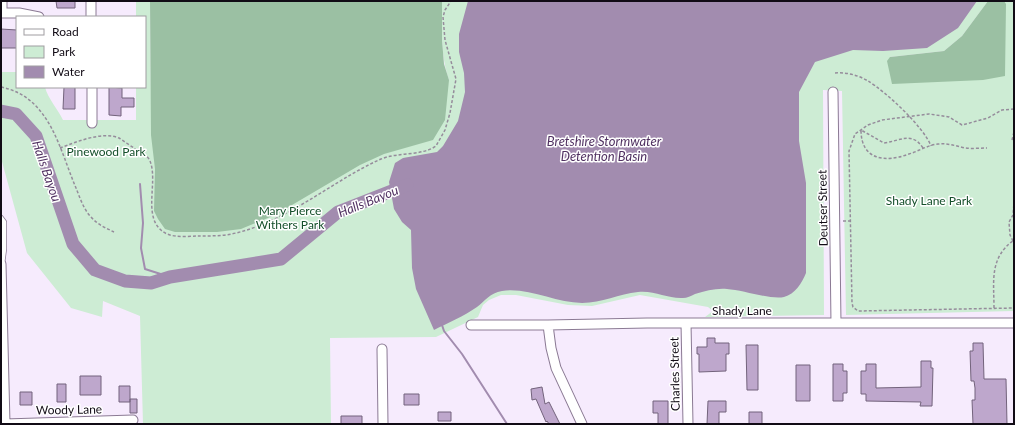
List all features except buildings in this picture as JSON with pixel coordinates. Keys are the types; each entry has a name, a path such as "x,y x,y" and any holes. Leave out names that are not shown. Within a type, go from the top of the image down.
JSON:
{"street":[{"path":"2,1 2,13 19,13 34,16"},
{"path":"91,1 91,16"},
{"path":"92,88 92,123"},
{"name":"Deutser Street","path":"833,92 836,323"},
{"path":"1,264 5,424"},
{"name":"Shady Lane","path":"470,325 686,323 1014,323"},
{"name":"Charles Street","path":"686,323 688,424"},
{"path":"548,325 551,348 556,368 582,424"},
{"path":"382,349 382,424"},
{"name":"Woody Lane","path":"5,424 133,420"}],"lane":[{"path":"1,218 4,222 4,250 1,264"}],"path":[{"path":"60,148 80,141 111,136 119,138 146,156 150,161 153,176 151,211 157,224 167,234 187,237 222,235 235,233 262,224 311,200 358,171 383,158 420,151 436,146 445,130 456,85 456,79 445,40 444,13 451,1"},
{"path":"835,73 844,72 867,81 882,91 909,117 926,137 931,146"},
{"path":"1,87 23,96 32,102 44,114 54,132 78,193 90,216 96,222 114,232"},
{"path":"1014,109 1002,110 988,118 962,125 949,117 929,114 882,120 868,125 855,134 849,151 853,307 858,311 1014,308"},
{"path":"861,130 884,143 900,139 914,139 920,143 923,148"},
{"path":"861,130 863,146 870,153 878,157 896,158 937,144 951,144 964,148 987,148"},
{"path":"1012,140 1014,132"},
{"path":"994,308 993,274 995,264 1003,250 1013,240 1010,235 1009,222 1014,215 1014,203"}],"green space":[{"path":"136,1 150,1 151,99 449,80 443,51 442,1 988,1 1014,1 1014,311 846,315 842,91 823,90 824,315 705,317 713,311 708,307 640,295 592,306 568,305 516,295 501,295 489,300 483,305 478,317 436,337 330,338 331,424 143,424 140,316 103,301 102,317 71,308 27,253 1,158 1,72 16,72 16,88 45,88 48,96 63,120 136,120 136,88 146,88 146,16 136,16","holes":["988,1 983,80 890,57 944,51 962,36"]},
{"path":"150,1 442,1 442,40 444,64 449,80 445,120 433,140 384,154 360,165 275,215 241,229 217,232 175,232 165,229 154,211 155,169 151,135"},
{"path":"988,1 1004,1 1006,4 1005,76 983,80 892,84 887,61 890,57 944,51 962,36"}],"water":[{"name":"Bretshire Stormwater Detention Basin","path":"468,1 977,1 958,28 927,48 883,51 853,50 815,62 799,92 799,141 806,183 806,273 795,291 788,296 778,298 734,290 719,289 695,294 686,298 677,298 650,292 638,292 597,302 582,303 562,301 532,293 512,290 502,291 491,295 477,307 434,330 416,289 412,268 411,230 402,222 394,209 389,182 395,163 403,158 437,152 443,146 458,121 465,92 464,73 459,52 459,34"}],"waterway":[{"name":"Halls Bayou","path":"1,111 16,114 36,136 73,244 95,270 125,281 151,283 170,277 281,259 338,212 407,185"},
{"path":"140,184 143,223 141,248 145,269 170,277"},
{"path":"442,325 444,331 462,354 507,424"}],"park label":[{"name":"Pinewood Park","path":"106,152"},
{"name":"Shady Lane Park","path":"929,201"},
{"name":"Mary Pierce Withers Park","path":"290,218"}]}
